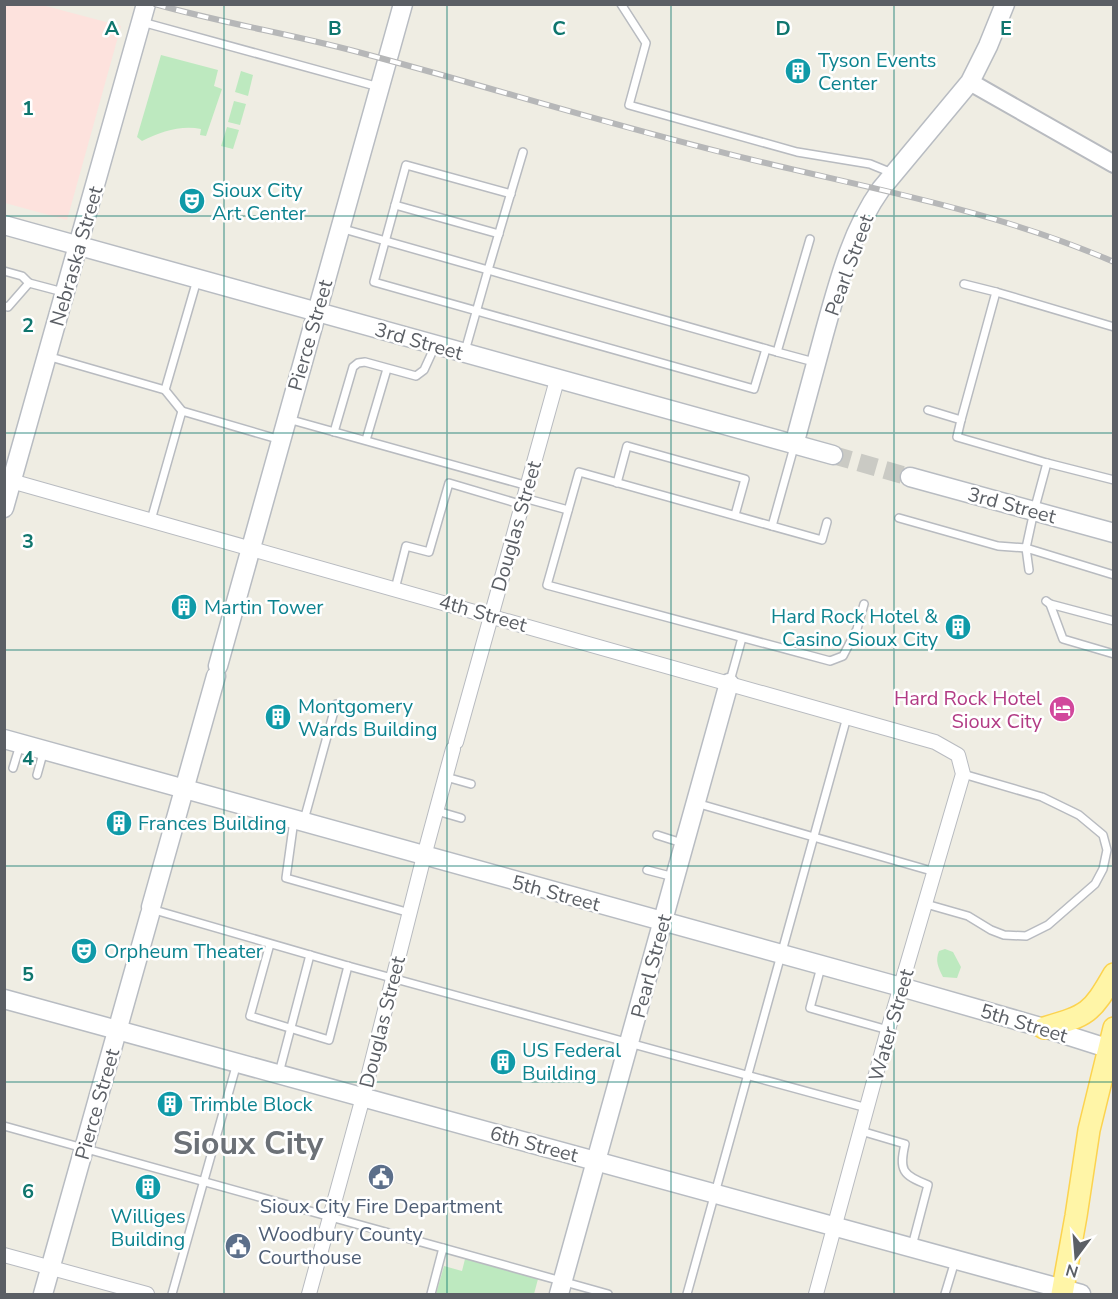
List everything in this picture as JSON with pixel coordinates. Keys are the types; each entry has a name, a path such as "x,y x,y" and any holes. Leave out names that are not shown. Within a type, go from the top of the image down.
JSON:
{"main road":[{"name":"Pierce Street","path":"43,1294 403,4"},
{"name":"Pearl Street","path":"794,445 839,279 857,231 873,200 970,82 1005,4"},
{"name":"Nebraska Street","path":"4,508 8,480 47,356 144,13"},
{"name":"3rd Street","path":"4,225 833,455"},
{"name":"3rd Street","path":"910,477 1113,533"},
{"name":"Pearl Street","path":"561,1288 729,683"},
{"name":"5th Street","path":"12,741 901,987 1110,1049"},
{"path":"1044,1028 1084,1015 1100,999 1113,974"},
{"name":"6th Street","path":"4,999 1069,1293"},
{"path":"1069,1293 1076,1216 1089,1130 1110,1049 1113,1028"}],"street":[{"path":"970,82 1113,164"},
{"name":"Douglas Street","path":"309,1294 363,1097 424,856 557,380"},
{"name":"4th Street","path":"8,480 935,742 958,755 963,774"},
{"name":"Water Street","path":"816,1294 888,1030 963,774"},
{"path":"4,1255 147,1294"}],"lane":[{"path":"621,4 646,43 629,105 797,152 870,164 894,174"},
{"path":"144,13 379,87"},
{"path":"464,354 523,152"},
{"path":"511,194 406,165 374,282 754,390 766,349"},
{"path":"394,205 499,234"},
{"path":"340,228 816,363"},
{"path":"777,352 810,239"},
{"path":"4,271 22,276 29,284 65,293"},
{"path":"165,390 197,278"},
{"path":"4,306 8,307 29,284"},
{"path":"964,284 1113,327"},
{"path":"996,292 957,437 1113,480"},
{"path":"334,432 353,367 365,362 410,376 421,375 435,346"},
{"path":"47,356 165,390 182,411 281,440"},
{"path":"366,440 387,369"},
{"path":"928,410 961,420"},
{"path":"151,520 182,411"},
{"path":"287,418 366,440 568,510"},
{"name":"Pearl Street","path":"772,526 794,445"},
{"path":"616,483 627,446 745,479 735,515"},
{"path":"1029,570 1026,548 1047,463"},
{"path":"827,522 822,540 579,472 547,585 830,661 843,656 857,629 864,604"},
{"path":"396,589 406,546 429,552 449,483 525,496"},
{"path":"899,518 998,546 1026,548 1113,576"},
{"path":"1113,621 1048,603 1063,639 1113,654"},
{"name":"Pearl Street","path":"729,683 742,638"},
{"path":"336,704 299,821 286,878 410,913"},
{"path":"687,1294 847,717"},
{"path":"12,741 13,768"},
{"path":"37,775 44,750"},
{"path":"926,904 968,916 990,930 1004,935 1026,936 1048,925 1095,884 1103,869 1107,850 1103,835 1079,815 1042,797 963,774"},
{"path":"446,777 471,784"},
{"path":"696,803 935,872"},
{"path":"437,811 461,818"},
{"path":"657,835 685,844"},
{"path":"647,870 675,877"},
{"path":"151,910 867,1108"},
{"path":"270,944 250,1016 329,1040 348,966"},
{"path":"279,1074 310,955"},
{"path":"821,966 810,1008 888,1030"},
{"path":"172,1294 237,1062"},
{"path":"4,1126 443,1248 561,1288 608,1294"},
{"path":"861,1131 905,1144 902,1164 904,1171 910,1177 928,1185 911,1249"},
{"path":"430,1294 443,1248"},
{"path":"945,1294 955,1261"}],"shaded area":[{"path":"4,5 42,5 121,26 67,220 5,203"}],"green space":[{"path":"161,55 218,70 214,86 222,89 206,136 200,135 201,129 186,128 163,132 142,141 137,137"},
{"path":"241,71 253,75 248,96 235,92"},
{"path":"234,101 246,104 240,125 228,122"},
{"path":"227,127 239,130 233,149 221,146"},
{"path":"945,949 953,952 961,967 957,978 943,977 940,970 938,955 939,951"},
{"path":"465,1259 538,1279 534,1294 436,1294 444,1266 462,1271"}],"tunnel":[{"path":"833,455 910,477"}],"railway":[{"path":"155,4 342,48 701,147 980,215 1070,244 1114,262"}],"place":[{"name":"Tyson Events Center","path":"798,71"},
{"name":"Sioux City Art Center","path":"192,201"},
{"name":"Martin Tower","path":"184,607"},
{"name":"Hard Rock Hotel & Casino Sioux City","path":"958,627"},
{"name":"Hard Rock Hotel Sioux City","path":"1062,709"},
{"name":"Montgomery Wards Building","path":"278,717"},
{"name":"Frances Building","path":"119,823"},
{"name":"Orpheum Theater","path":"84,951"},
{"name":"US Federal Building","path":"503,1062"},
{"name":"Trimble Block","path":"170,1104"},
{"name":"Sioux City Fire Department","path":"381,1177"},
{"name":"Williges Building","path":"148,1187"},
{"name":"Woodbury County Courthouse","path":"238,1246"}],"district":[{"name":"Sioux City","path":"248,1143"}]}
